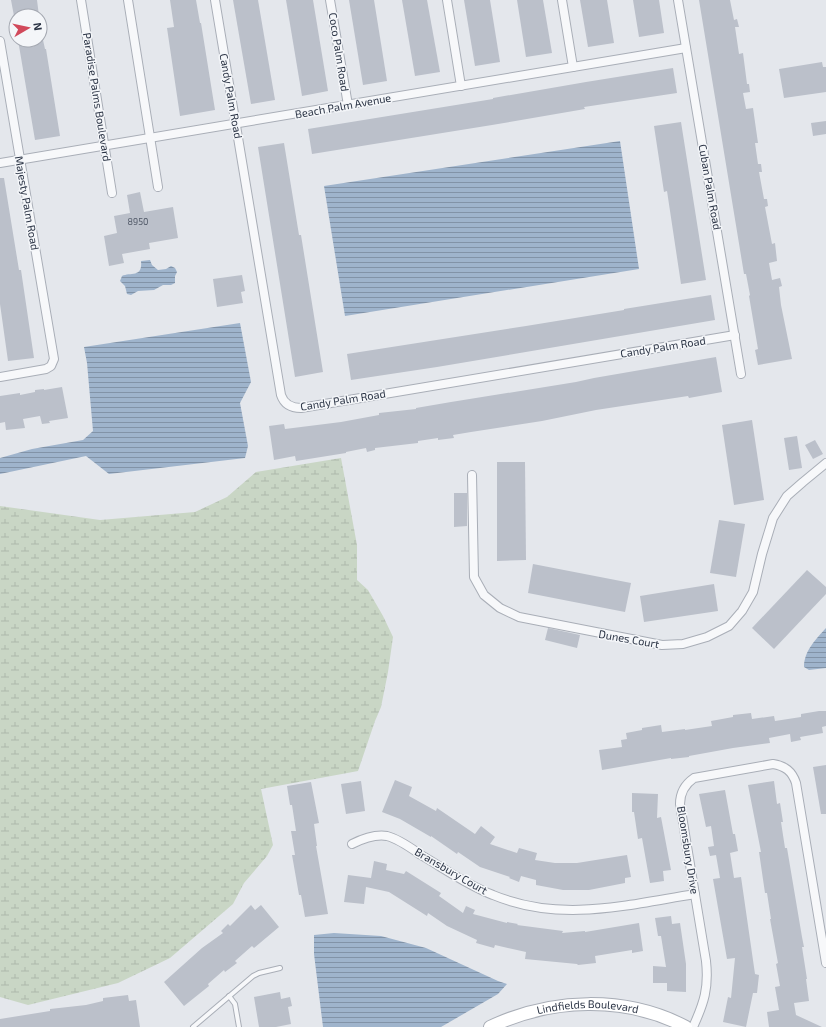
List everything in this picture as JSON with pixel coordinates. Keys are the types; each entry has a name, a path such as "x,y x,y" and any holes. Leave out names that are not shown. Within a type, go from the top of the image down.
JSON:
{"street":[{"name":"Paradise Palms Boulevard","path":"81,0 112,193"},
{"path":"128,0 158,187"},
{"name":"Candy Palm Road","path":"215,0 281,394 285,402 292,407 301,408 735,335"},
{"name":"Coco Palm Road","path":"330,0 348,105"},
{"path":"447,0 461,86"},
{"path":"562,0 573,67"},
{"name":"Cuban Palm Road","path":"678,0 741,374"},
{"name":"Majesty Palm Road","path":"0,41 53,356 53,363 51,366 42,370 0,377"},
{"name":"Beach Palm Avenue","path":"0,163 686,48"},
{"name":"Dunes Court","path":"472,475 474,578 484,595 500,608 519,617 662,645 683,644 707,637 729,626 742,611 753,592 762,554 773,518 788,496 826,463"},
{"name":"Bloomsbury Drive","path":"693,1027 705,997 707,978 706,961 680,804 682,791 689,781 700,776 773,764 784,767 792,773 796,783 826,962"},
{"name":"Bransbury Court","path":"352,844 372,836 386,836 394,839 478,888 508,901 542,908 567,910 597,909 695,894"},
{"name":"Lindfields Boulevard","path":"490,1027 517,1015 538,1010 562,1005 593,1004 621,1006 648,1012 686,1027"}],"lane":[{"path":"192,1027 253,976 280,968"},
{"path":"229,996 235,1004 239,1027"}],"green space":[{"path":"341,458 357,545 357,580 368,590 393,637 381,707 358,771 261,789 273,845 267,856 244,883 233,904 170,958 118,983 28,1005 0,997 0,506 100,520 195,512 227,497 256,472"}],"water":[{"path":"620,141 639,269 345,316 324,186"},
{"path":"150,260 152,265 158,270 166,269 171,266 175,268 177,272 175,276 175,283 171,285 163,285 154,290 138,291 131,295 127,294 125,286 120,281 122,276 138,272 140,270 141,261"},
{"path":"240,323 251,382 240,403 248,446 245,458 109,474 86,456 0,474 0,458 32,449 83,440 93,431 87,363 84,347"},
{"path":"826,628 826,668 809,670 804,667 808,651 818,636"},
{"path":"334,933 381,936 426,948 507,984 498,994 441,1027 323,1027 314,954 314,935"}],"building":[{"path":"11,0 37,0 38,8 12,8"},
{"path":"170,0 196,0 215,110 180,116 167,28 174,27"},
{"path":"233,0 258,0 275,100 251,104"},
{"path":"286,0 313,0 328,91 302,96"},
{"path":"349,0 374,0 387,81 363,85"},
{"path":"402,0 427,0 440,72 415,76"},
{"path":"464,0 490,0 500,62 475,66"},
{"path":"517,0 543,0 552,53 526,57"},
{"path":"580,0 607,0 614,43 588,47"},
{"path":"633,0 659,0 664,33 639,37"},
{"path":"699,0 730,0 734,20 737,19 739,27 735,27 739,54 743,53 747,84 749,84 750,92 743,93 746,109 753,108 758,143 755,143 758,164 761,164 762,172 759,172 764,199 767,199 768,206 765,207 772,244 775,243 777,261 769,263 772,280 780,278 782,286 779,287 781,305 792,359 758,365 755,350 758,349 750,295 746,274 744,274"},
{"path":"19,48 46,49 60,136 35,140"},
{"path":"822,62 823,67 826,67 826,92 784,98 779,69"},
{"path":"673,68 677,93 584,107 585,109 312,154 308,129"},
{"path":"826,121 826,134 813,136 811,123"},
{"path":"681,122 706,280 681,284 667,191 664,192 654,126"},
{"path":"284,143 299,235 301,235 323,372 295,377 258,147"},
{"path":"0,178 4,178 19,270 21,270 34,358 8,361 0,304"},
{"path":"140,192 144,212 173,207 178,238 149,243 150,249 122,254 124,263 109,266 104,236 117,233 114,216 130,213 127,195"},
{"path":"242,275 245,291 241,292 243,303 217,307 213,279"},
{"path":"711,295 715,320 351,380 347,354"},
{"path":"716,357 722,392 689,398 688,396 596,410 542,421 453,435 454,438 438,440 438,438 418,441 418,443 375,448 375,450 367,452 366,448 346,453 296,461 295,456 274,460 269,426 284,424 285,429 341,422 379,415 379,413 416,409"},
{"path":"62,387 68,418 49,421 50,423 42,424 40,416 23,419 25,428 6,430 5,422 0,423 0,396 20,393 20,395 35,392 35,390"},
{"path":"752,420 764,500 734,505 722,425"},
{"path":"797,436 802,468 789,470 784,438"},
{"path":"815,440 823,454 813,459 805,445"},
{"path":"497,462 525,462 526,560 497,561"},
{"path":"454,493 467,493 467,526 454,527"},
{"path":"719,520 745,524 736,577 710,573"},
{"path":"533,564 631,583 625,612 528,593"},
{"path":"807,570 826,587 826,594 774,649 752,628"},
{"path":"714,584 718,611 644,622 640,596"},
{"path":"548,628 580,635 577,648 545,640"},
{"path":"826,711 826,726 822,727 823,733 800,737 801,740 791,742 790,734 769,738 770,743 602,770 599,750 622,747 621,740 627,739 626,733 642,730 642,728 661,725 662,732 685,730 712,726 711,721 733,717 733,715 751,713 752,719 774,716 775,721 801,717 801,714"},
{"path":"826,765 826,814 821,814 813,767"},
{"path":"395,780 412,787 409,796 436,811 437,808 475,834 481,826 495,837 490,844 517,853 519,848 537,853 535,860 555,863 577,863 627,855 631,877 625,878 625,883 589,890 563,890 536,885 536,880 521,876 519,882 509,878 510,877 480,867 458,852 457,854 431,836 400,819 382,812"},
{"path":"361,781 365,811 346,814 341,784"},
{"path":"774,781 777,804 780,803 785,848 787,848 804,947 802,947 809,1001 794,1003 796,1015 822,1027 769,1027 767,1012 779,1010 775,987 780,986 776,964 778,963 759,852 761,852 748,785"},
{"path":"311,782 319,823 314,824 316,846 328,914 305,917 301,895 299,895 292,855 295,855 291,831 296,831 287,786"},
{"path":"725,790 733,834 735,834 738,851 730,853 734,878 741,877 755,974 759,975 757,993 753,993 746,1027 723,1022 728,997 731,998 735,958 727,959 713,879 720,878 716,855 710,856 708,847 714,846 711,826 706,827 699,794"},
{"path":"632,793 658,794 657,818 661,817 671,870 663,871 664,881 650,883 642,838 638,839 634,812 632,812"},
{"path":"374,861 387,864 386,870 404,874 406,871 441,893 439,896 463,913 466,906 475,910 473,914 507,923 518,924 517,925 563,931 562,933 585,932 639,923 643,951 632,953 632,950 595,956 596,963 578,965 525,959 526,952 495,945 494,948 476,943 477,940 447,926 428,913 427,916 389,892 366,887 364,904 344,902 348,875 371,878"},
{"path":"251,905 255,910 261,905 279,927 254,948 252,946 235,961 237,963 225,972 224,970 208,984 209,986 184,1006 164,982 202,948 223,933 221,931 228,924 230,926"},
{"path":"671,916 672,924 680,923 686,964 686,992 667,991 667,983 653,983 653,966 666,967 661,936 658,936 655,918"},
{"path":"280,992 281,999 290,997 292,1006 288,1007 291,1024 276,1027 259,1027 254,997"},
{"path":"128,995 129,1001 136,1000 140,1027 0,1027 0,1019 50,1011 50,1009 86,1005 103,1001 103,998"}]}
